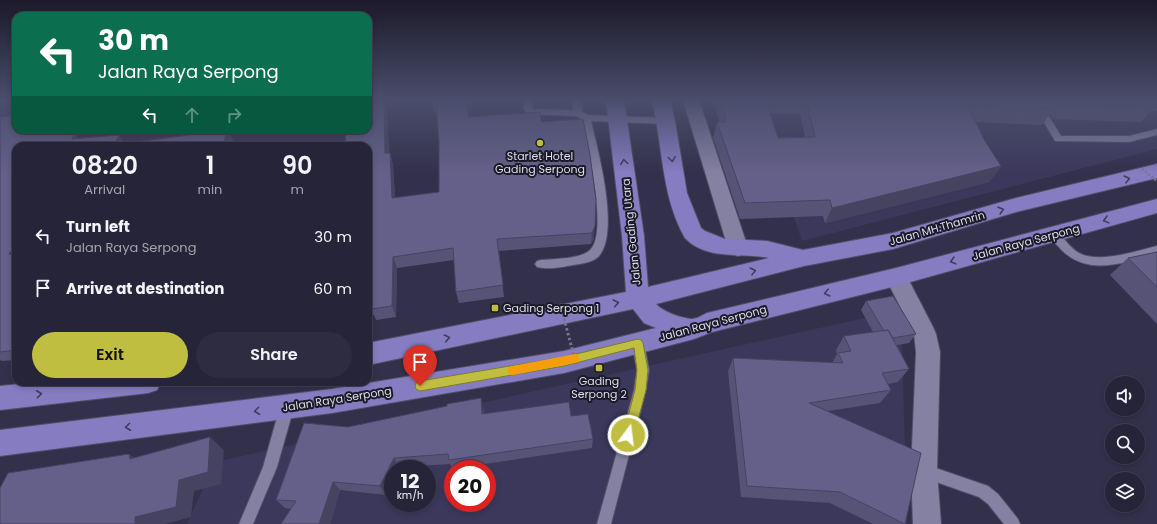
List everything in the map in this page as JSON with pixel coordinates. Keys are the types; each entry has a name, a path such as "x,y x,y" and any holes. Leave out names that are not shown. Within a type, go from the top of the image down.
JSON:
{"main road":[{"name":"Jalan Gading Utara","path":"614,124 633,236 638,298 652,316 665,322 694,329"},
{"path":"666,124 676,193 689,227 697,238 716,245 767,250 804,258"},
{"name":"Jalan MH.Thamrin","path":"638,298 804,258 893,241 1016,205 1150,170"},
{"name":"Jalan Raya Serpong","path":"0,443 332,401 553,364 694,329 707,323 748,312 896,277 1157,206"},
{"path":"372,353 638,298"},
{"path":"0,398 111,386"}],"street":[{"path":"699,124 738,248"},
{"path":"896,277 924,334 928,352 924,471 927,524"}],"lane":[{"path":"541,264 588,258 595,253 602,244 602,205 584,124"},
{"path":"1050,124 1058,138 1128,139 1157,132"},
{"path":"1053,234 1075,255 1088,261 1102,262 1157,250"},
{"path":"604,524 640,390 643,370 638,343"},
{"path":"246,524 270,466 287,407"},
{"path":"924,471 983,491 993,499 1013,524"}],"path":[{"path":"1150,170 1157,181"},
{"path":"560,304 577,367"}],"shaded area":[{"path":"762,124 1157,124 1157,149 802,241"},
{"path":"901,310 907,524 187,524 215,462"}],"building":[{"path":"0,124 12,124 12,134 74,134 72,139 119,135 116,142 12,142 12,249 9,254 12,255 12,350 0,352"},
{"path":"372,124 384,124 385,153 390,153 392,198 439,192 438,124 584,124 596,200 595,226 592,233 497,239 503,285 456,292 453,248 393,257 392,306 372,309 372,142 345,142 346,134 372,134"},
{"path":"718,124 774,124 778,138 815,137 812,124 977,124 985,141 1001,166 832,208 830,200 745,203"},
{"path":"197,134 226,134 224,142 137,142"},
{"path":"1157,252 1157,287 1128,258"},
{"path":"893,296 916,334 893,338 888,330 884,331 866,301"},
{"path":"888,330 909,369 882,373 891,390 809,403 921,453 905,524 840,492 747,486 733,358 843,363 838,353 851,351 844,336"},
{"path":"481,398 482,414 569,402 571,416 588,414 593,439 449,460 448,454 384,460 384,478 380,486 333,482 319,524 281,524 296,501 276,500 304,423 348,427 447,406 447,404"},
{"path":"210,437 208,472 179,480 176,507 135,517 135,524 0,524 0,488 8,473 129,454 130,459"}],"slow traffic":[{"path":"513,370 575,359"}],"place":[{"name":"Starlet Hotel Gading Serpong","path":"540,143"},
{"name":"Gading Serpong 1","path":"495,308"},
{"name":"Gading Serpong 2","path":"599,368"}],"route":[{"path":"420,386 564,362 638,343 643,370 640,390 628,435"}]}
